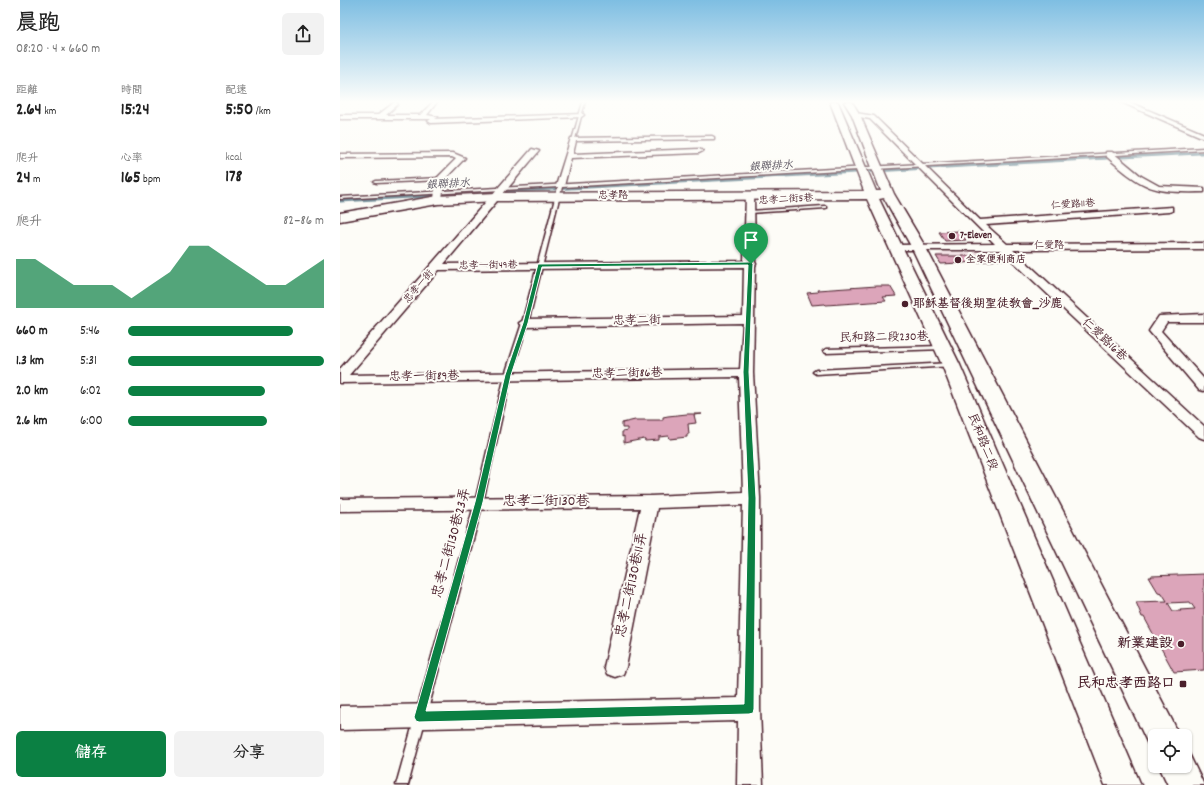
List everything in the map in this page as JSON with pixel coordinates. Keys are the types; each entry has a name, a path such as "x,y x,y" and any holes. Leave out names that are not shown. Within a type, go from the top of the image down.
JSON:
{"street":[{"path":"558,191 573,140 660,139"},
{"path":"569,156 699,155 700,139"},
{"name":"民和路二段","path":"850,139 872,195 907,248 1158,729"},
{"name":"民和路二段","path":"867,139 879,168 947,357 1123,785"},
{"path":"893,139 978,223 1004,246"},
{"name":"忠孝一街","path":"340,378 501,193 534,151"},
{"path":"340,156 453,155 461,159 440,179 438,196"},
{"path":"1112,157 1150,184 1159,188 1204,190"},
{"name":"忠孝路","path":"340,217 438,196 501,193 558,191 750,195 888,194"},
{"path":"750,195 751,264 746,372 752,498 749,709 750,785"},
{"name":"仁愛路11巷","path":"978,223 1169,209"},
{"name":"仁愛路","path":"907,248 1004,246 1204,246"},
{"name":"仁愛路16巷","path":"1004,246 1204,434"},
{"name":"忠孝一街49巷","path":"436,267 751,264"},
{"path":"1204,318 1163,319 1155,330 1204,387"},
{"name":"忠孝二街","path":"525,323 749,319"},
{"name":"忠孝二街86巷","path":"508,375 746,372"},
{"name":"忠孝一街89巷","path":"340,378 508,375"},
{"name":"忠孝二街130巷","path":"340,505 479,502 650,502 752,498"},
{"name":"忠孝二街130巷11弄","path":"615,667 650,502"},
{"path":"340,718 749,709"},
{"path":"1180,773 1186,785"}],"lane":[{"path":"558,191 863,169 1112,157 1204,149"},
{"path":"376,182 440,179"},
{"name":"忠孝二街130巷23弄","path":"402,785 419,717 479,502 508,375 525,323 558,191"},
{"path":"340,198 438,196"},
{"name":"忠孝二街5巷","path":"750,212 824,207"},
{"name":"民和路二段230巷","path":"826,351 947,357"},
{"path":"816,372 947,357"}],"shaded area":[{"path":"1001,251 1010,259 941,264 936,255 945,252"}],"building":[{"name":"7-Eleven","path":"959,231 966,240 945,241 939,232"},
{"path":"1006,255 1010,259 979,262 975,256"},
{"name":"全家便利商店","path":"936,256 975,256 979,262 941,264"},
{"path":"890,286 896,296 883,297 886,301 812,305 807,293 818,292 817,290"},
{"path":"702,414 694,415 696,423 688,424 689,434 687,434 687,437 670,439 669,436 659,437 659,440 645,441 644,439 624,443 624,436 622,437 622,432 627,431 627,428 622,428 622,423 635,420 663,420 663,417 668,416"},
{"name":"新業建設","path":"1204,574 1204,670 1174,672 1144,617 1142,617 1136,602 1167,601 1162,593 1158,592 1149,577 1152,577 1151,576","holes":["1190,602 1195,609 1173,611 1168,603"]}],"waterway":[{"name":"銀聯排水","path":"1090,159 1204,153"},
{"name":"銀聯排水","path":"1090,159 1106,158"},
{"name":"銀聯排水","path":"340,201 1090,159"}],"place":[{"name":"7-Eleven","path":"952,236"},
{"name":"全家便利商店","path":"958,260"},
{"name":"耶穌基督後期聖徒教會_沙鹿","path":"905,304"},
{"name":"新業建設","path":"1181,644"},
{"name":"民和忠孝西路口","path":"1183,684"}],"route":[{"path":"751,264 746,372 752,498 749,709 419,717 479,502 508,375 525,323 540,265 751,264"}]}
